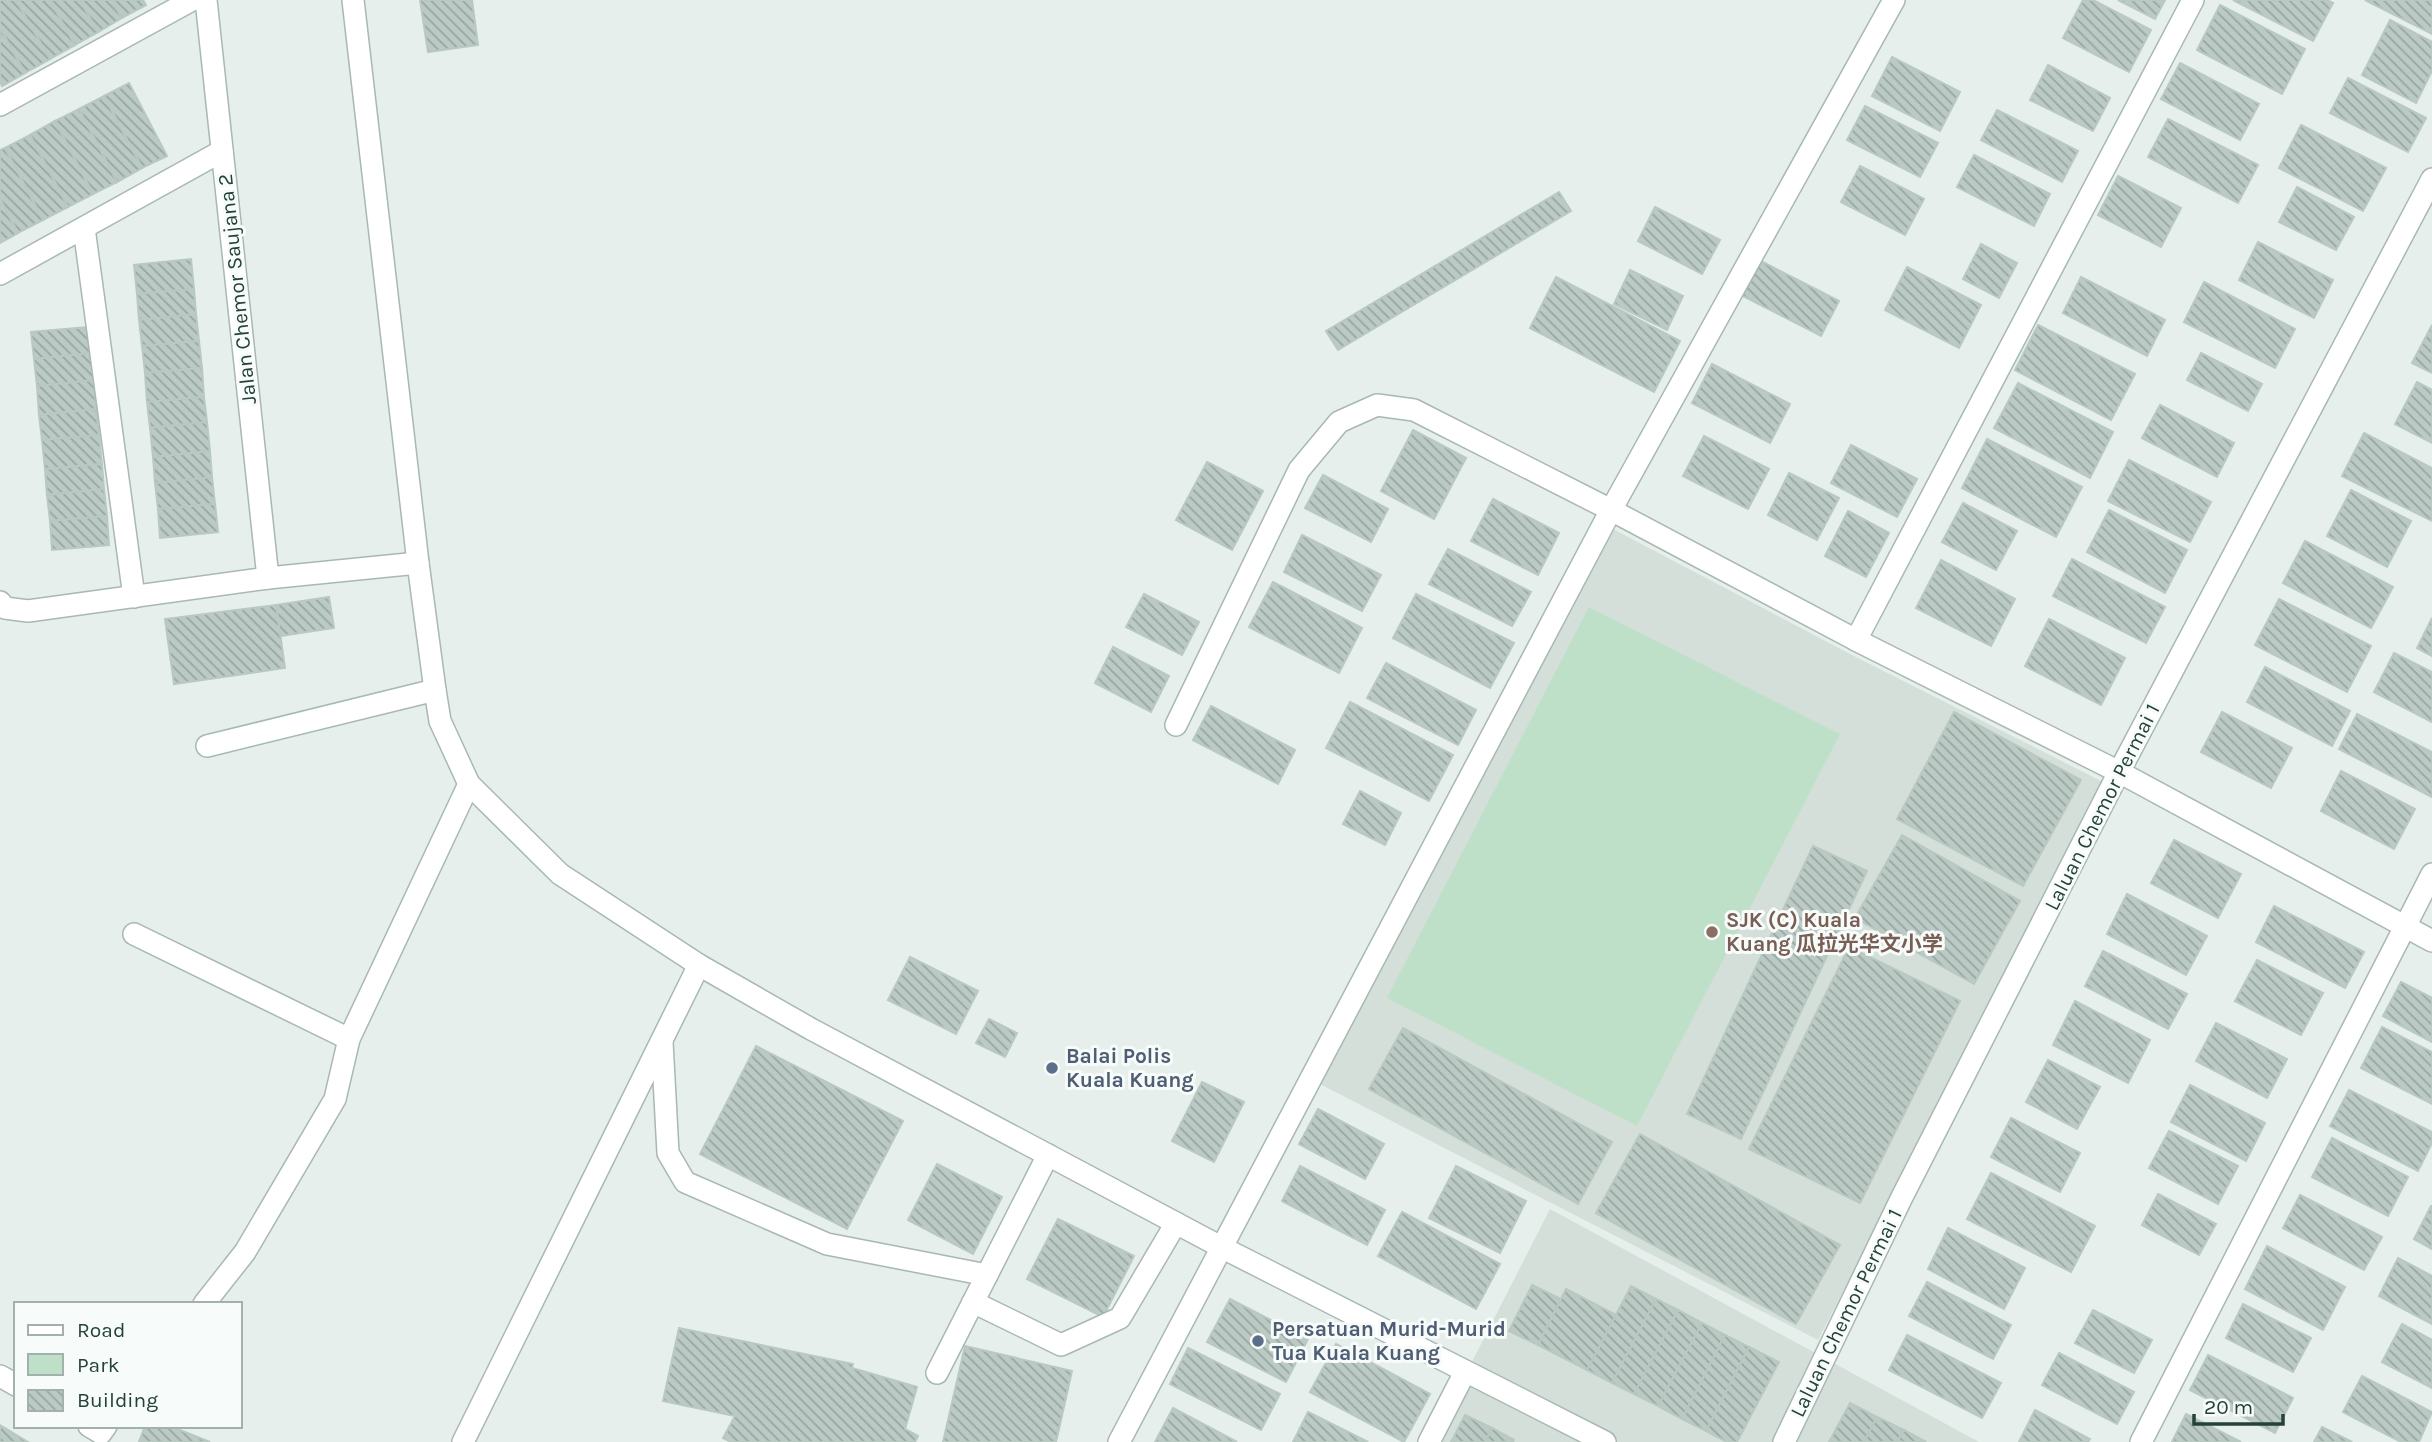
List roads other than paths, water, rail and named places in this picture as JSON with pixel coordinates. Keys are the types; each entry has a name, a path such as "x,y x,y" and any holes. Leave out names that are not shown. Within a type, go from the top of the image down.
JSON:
{"street":[{"path":"0,105 192,0"},
{"name":"Jalan Chemor Saujana 2","path":"206,0 268,578"},
{"path":"353,0 435,690 440,720 469,784 560,874 699,965 811,1029 1221,1247 1605,1442"},
{"path":"1119,1442 1611,510 1894,0"},
{"path":"1856,640 2193,0"},
{"path":"0,274 222,151"},
{"name":"Laluan Chemor Permai 1","path":"1784,1442 1900,1199 2119,772 2432,179"},
{"path":"84,228 134,597"},
{"path":"1176,724 1299,470 1339,422 1377,405 1414,410 1611,510 1856,640 2119,772 2432,941"},
{"path":"0,602 5,607 29,611 268,578 418,563"},
{"path":"207,746 435,690"},
{"path":"206,1302 245,1252 335,1098 349,1039 469,784"},
{"path":"2141,1442 2432,874"},
{"path":"134,934 349,1039"},
{"path":"463,1442 699,965"},
{"path":"662,1040 668,1153 685,1182 827,1244 987,1275"},
{"path":"937,1373 1048,1155"},
{"path":"973,1302 1061,1345 1120,1318 1176,1223"},
{"path":"1429,1442 1465,1372"}],"place":[{"name":"SJK (C) Kuala Kuang 瓜拉光华文小学","path":"1712,932"},
{"name":"Balai Polis Kuala Kuang","path":"1052,1068"},
{"name":"Persatuan Murid-Murid Tua Kuala Kuang","path":"1258,1341"}]}
